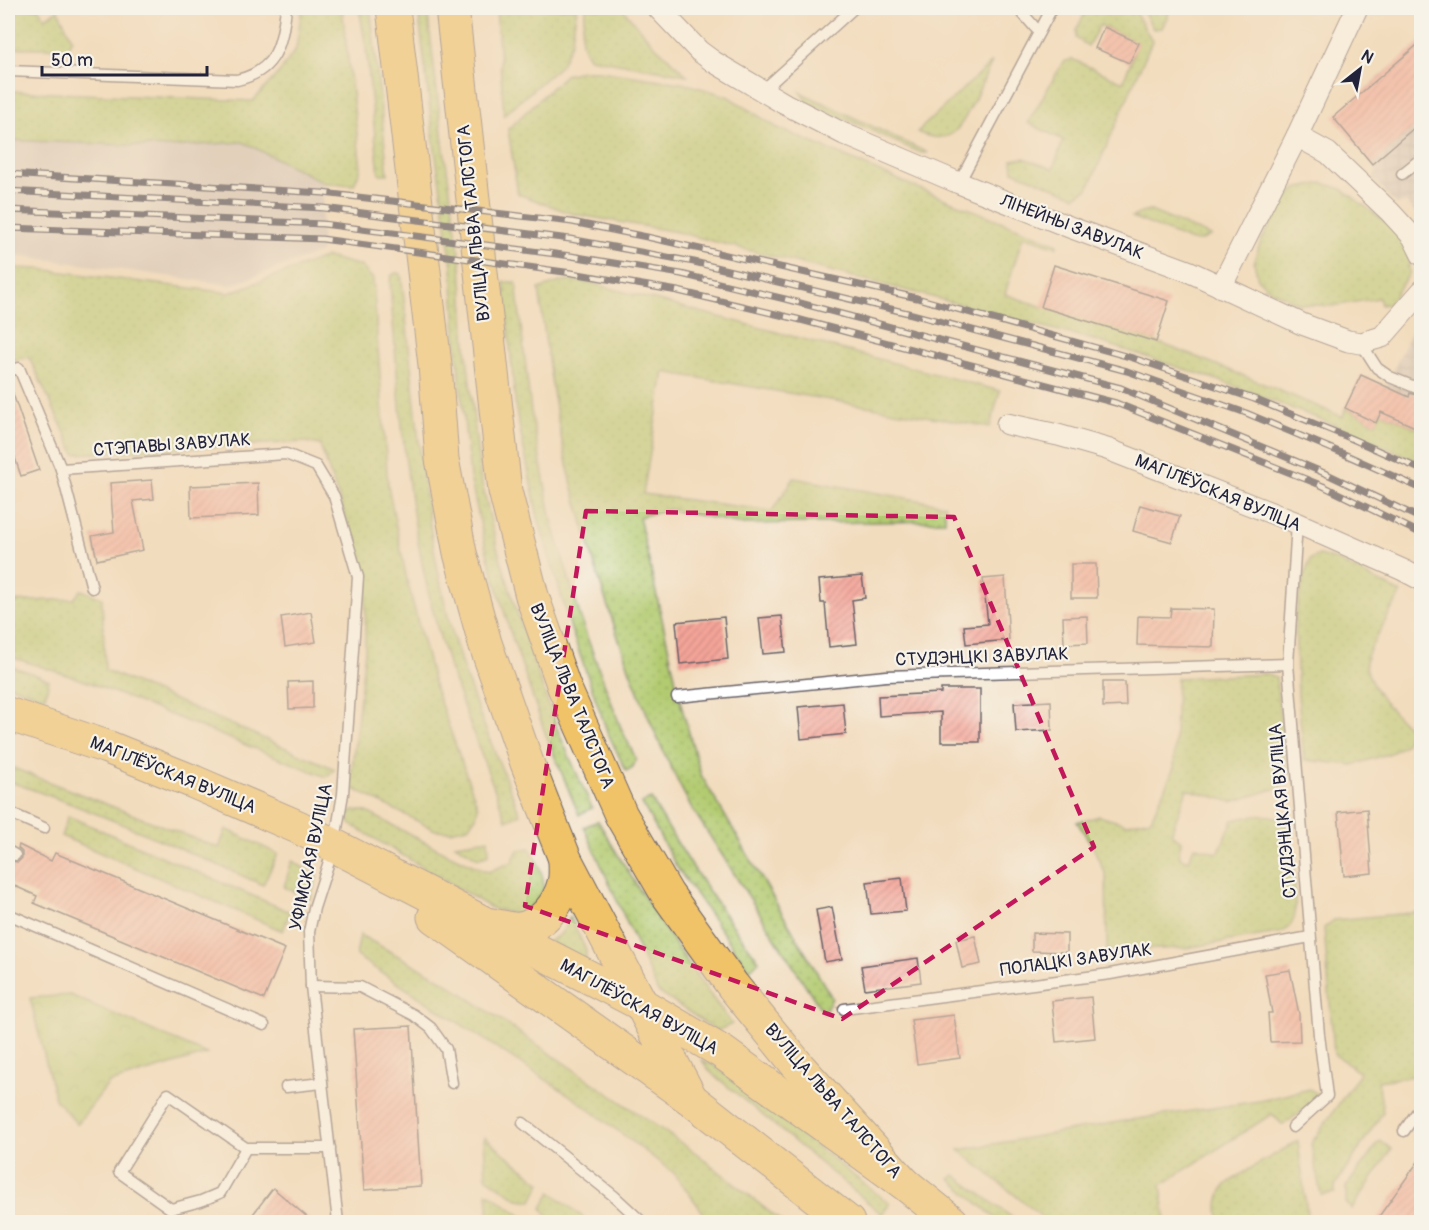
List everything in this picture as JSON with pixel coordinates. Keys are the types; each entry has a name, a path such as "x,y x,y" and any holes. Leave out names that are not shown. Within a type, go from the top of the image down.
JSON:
{"main road":[{"path":"393,8 435,365 442,459 460,554 485,643 527,763 565,859 691,1099"},
{"name":"ВУЛІЦА ЛЬВА ТАЛСТОГА","path":"452,8 505,491 532,596 564,687 621,815 668,894 734,986 799,1067 904,1183"},
{"name":"МАГІЛЁЎСКАЯ ВУЛІЦА","path":"8,714 107,747 298,827 639,1003 722,1052 904,1183 952,1222"},
{"name":"МАГІЛЁЎСКАЯ ВУЛІЦА","path":"333,846 691,1099 848,1222"},
{"path":"484,924 518,929 543,919 559,897 565,881 565,859"}],"street":[{"name":"ЛІНЕЙНЫ ЗАВУЛАК","path":"658,8 699,51 714,62 762,91 844,134 959,183 1188,271 1302,324 1348,341 1361,343"},
{"name":"ЛІНЕЙНЫ ЗАВУЛАК","path":"670,8 704,43 714,62"},
{"path":"1221,287 1298,135 1357,8"},
{"path":"1298,135 1328,153 1390,212 1413,237 1422,255"},
{"path":"1361,343 1382,337 1422,291"},
{"name":"МАГІЛЁЎСКАЯ ВУЛІЦА","path":"1006,424 1058,435 1107,449 1297,524 1422,580"}],"lane":[{"path":"8,70 237,80 252,77 268,64 282,39 286,8"},
{"path":"762,91 854,8"},
{"path":"1018,8 1039,32"},
{"path":"959,183 1052,8"},
{"path":"1402,174 1422,158"},
{"path":"1361,343 1377,368 1390,377 1422,390"},
{"path":"8,371 19,368 61,469 92,588"},
{"name":"СТЭПАВЫ ЗАВУЛАК","path":"61,469 286,454"},
{"name":"УФІМСКАЯ ВУЛІЦА","path":"286,454 316,466 334,496 358,576 343,794 333,846 309,932 311,987 338,1222"},
{"name":"СТУДЭНЦКАЯ ВУЛІЦА","path":"1293,1127 1327,1096 1310,937 1288,664 1297,524"},
{"name":"СТУДЭНЦКІ ЗАВУЛАК","path":"677,697 885,676 1288,664"},
{"path":"8,812 44,828"},
{"path":"8,914 264,1025"},
{"name":"ПОЛАЦКІ ЗАВУЛАК","path":"844,1009 1110,974 1310,937"},
{"path":"311,987 360,987 414,1015 431,1028 446,1049 452,1083"},
{"path":"286,1087 322,1083"},
{"path":"246,1148 220,1193 171,1209 119,1172 168,1094 246,1148 330,1148"},
{"path":"1404,1131 1422,1105"},
{"path":"523,1123 614,1196 642,1222"}],"highlighted area":[{"path":"586,511 954,517 1094,847 842,1019 525,906"}],"shaded area":[{"path":"1421,41 1421,220 1406,202 1396,205 1373,179 1377,171 1333,117"},
{"path":"8,140 168,147 243,142 325,183 321,252 231,285 8,254"},
{"path":"1421,311 1421,430 1382,412 1376,423 1345,408 1361,375 1386,386"}],"green space":[{"path":"8,8 38,8 45,18 58,10 72,39 67,48 8,48"},
{"path":"302,8 342,8 361,168 354,185 325,183 243,142 168,147 8,140 8,91 253,101 282,69 296,49"},
{"path":"359,8 370,8 388,174 379,174 366,48"},
{"path":"418,8 427,8 461,265 466,346 480,475 497,547 522,628 556,726 592,808 579,815 544,730 510,631 486,549 470,477 457,351 452,266"},
{"path":"496,8 577,8 571,43 561,65 504,115"},
{"path":"586,8 622,8 653,44 687,75 590,58 582,40"},
{"path":"1088,8 1133,8 1152,41 1088,189 1075,196 1013,171 1012,160 1024,158 1053,169 1063,140 1028,123 1063,62 1072,59 1123,82 1138,43 1100,25 1088,46 1076,38 1076,30"},
{"path":"1142,8 1171,8 1162,28 1153,29"},
{"path":"992,62 969,111 953,133 940,138 917,132"},
{"path":"582,71 599,71 687,84 727,96 776,127 915,187 1058,244 1057,247 1023,236 1005,294 1159,343 1343,417 1345,408 1376,423 1381,412 1421,430 1421,463 1348,430 1218,380 1097,341 677,232 573,214 518,194 508,129 565,75"},
{"path":"800,92 928,153 921,153 807,102"},
{"path":"1323,183 1342,189 1397,231 1406,246 1409,274 1389,304 1381,305 1379,298 1332,306 1300,304 1270,290 1258,279 1254,263 1260,243 1283,203 1296,189"},
{"path":"1148,210 1211,236 1200,241 1191,241 1132,217"},
{"path":"327,257 361,266 373,279 388,486 407,580 435,688 478,807 476,817 468,827 450,831 435,830 350,787 365,651 366,574 320,445 305,442 75,454 29,357 8,361 8,268 39,269 229,293"},
{"path":"401,274 421,458 443,594 468,683 520,814 506,820 449,666 420,555 406,464 397,373 390,282 392,275"},
{"path":"563,281 587,282 1000,391 990,427 664,372 643,494 772,511 794,478 945,505 945,521 741,524 669,509 639,517 682,708 701,775 832,998 824,1014 690,805 658,740 630,672 596,569 570,478 557,417 539,289"},
{"path":"504,282 516,282 531,412 552,521 584,629 621,728 636,759 633,767 626,771 607,731 572,632 539,522 516,410"},
{"path":"1319,555 1336,560 1401,593 1366,660 1370,679 1375,688 1411,730 1405,745 1391,753 1353,765 1304,760 1298,695 1295,618 1304,576 1311,559"},
{"path":"81,590 102,598 105,670 335,769 326,777 88,682 8,656 8,602 74,599"},
{"path":"8,666 49,680 45,697 8,685"},
{"path":"1267,674 1276,677 1286,776 1281,787 1232,802 1187,789 1171,834 1182,841 1179,849 1180,858 1189,861 1194,846 1218,853 1233,820 1263,815 1279,819 1288,830 1291,848 1295,901 1292,923 1283,932 1186,948 1107,951 1106,875 1092,845 1077,822 1099,816 1126,824 1151,819 1174,768 1177,678"},
{"path":"8,766 219,848 226,829 278,854 263,885 136,830 8,781"},
{"path":"651,799 702,882 759,961 749,970 676,866 642,803"},
{"path":"354,810 367,812 488,872 512,862 518,850 530,848 543,877 542,893 531,908 520,915 493,909 350,824 346,817"},
{"path":"68,816 290,912 283,931 61,836"},
{"path":"598,821 662,925 732,1024 717,1031 658,992 584,827"},
{"path":"488,839 489,854 478,858 455,844"},
{"path":"292,861 317,876 311,899 284,887"},
{"path":"1421,912 1421,1075 1378,1081 1383,1112 1335,1186 1335,1193 1321,1195 1311,1144 1360,1073 1334,1054 1324,928 1334,920"},
{"path":"570,917 586,950 586,962 548,942 561,934"},
{"path":"360,935 444,981 696,1153 782,1222 710,1222 674,1173 574,1098 356,956"},
{"path":"70,995 207,1054 109,1083 77,1124 55,1099 30,998"},
{"path":"702,1060 712,1064 890,1204 882,1214 709,1071"},
{"path":"1310,1089 1322,1097 1283,1125 1272,1114 1161,1185 1166,1222 1048,1222 959,1150 1124,1121 1259,1101"},
{"path":"484,1137 541,1183 532,1201 518,1199 486,1177"},
{"path":"1298,1141 1308,1222 1221,1222 1218,1204 1225,1186 1247,1170"},
{"path":"1380,1141 1392,1149 1352,1209 1346,1203 1346,1187"},
{"path":"955,1175 1018,1222 1000,1222 950,1179"},
{"path":"487,1192 530,1222 489,1222"},
{"path":"551,1192 589,1222 552,1222 542,1208"}],"building":[{"path":"1104,27 1139,43 1129,63 1095,48"},
{"path":"1422,41 1422,121 1372,164 1333,117"},
{"path":"1054,265 1169,301 1156,342 1041,307"},
{"path":"1361,375 1409,397 1410,393 1422,397 1422,430 1381,412 1376,423 1345,408"},
{"path":"8,388 11,388 39,470 21,476 8,437"},
{"path":"152,480 154,499 133,501 143,550 97,560 92,536 114,532 110,483"},
{"path":"258,483 259,515 191,518 190,486"},
{"path":"1140,505 1180,516 1172,542 1133,531"},
{"path":"1071,564 1096,564 1097,598 1071,598"},
{"path":"862,576 865,598 852,600 857,644 829,647 825,603 821,603 819,580"},
{"path":"1005,577 1009,640 966,644 964,626 988,624 983,579"},
{"path":"1171,608 1214,609 1213,647 1137,645 1138,616 1170,617"},
{"path":"311,612 316,642 285,647 281,617"},
{"path":"782,616 786,652 763,654 759,618"},
{"path":"1087,616 1088,643 1064,644 1063,617"},
{"path":"724,617 728,659 680,664 676,622"},
{"path":"313,681 313,708 289,709 288,682"},
{"path":"1103,682 1125,682 1126,706 1103,707"},
{"path":"941,689 980,689 980,742 941,742 941,712 879,716 878,696 941,693"},
{"path":"1051,701 1052,730 1016,732 1014,703"},
{"path":"843,703 846,734 801,739 798,707"},
{"path":"1367,809 1372,873 1344,876 1338,812"},
{"path":"19,845 51,861 55,853 285,949 264,999 34,903 37,896 8,883 8,869 11,861 18,862 22,858"},
{"path":"902,878 906,911 871,914 867,882"},
{"path":"832,907 842,959 825,962 816,910"},
{"path":"1032,933 1067,934 1067,952 1032,951"},
{"path":"975,936 981,964 962,968 956,940"},
{"path":"918,958 921,982 865,989 861,966"},
{"path":"1290,970 1299,1014 1300,1041 1270,1042 1268,1013 1272,1013 1265,974"},
{"path":"1091,997 1095,1038 1056,1042 1052,1001"},
{"path":"954,1015 960,1058 917,1064 911,1020"},
{"path":"411,1026 421,1186 364,1190 353,1029"},
{"path":"1422,1156 1422,1222 1375,1222"},
{"path":"273,1188 313,1222 247,1222"}],"railway":[{"path":"8,174 323,193 572,222 647,237 917,298 1133,358 1254,399 1422,470"},
{"path":"8,191 323,208 570,239 694,262 912,314 1127,371 1246,413 1422,489"},
{"path":"8,210 323,224 571,256 681,274 785,299 1121,388 1329,475 1422,519"},
{"path":"8,228 322,239 572,273 678,291 797,319 1116,403 1323,486 1422,534"}]}
